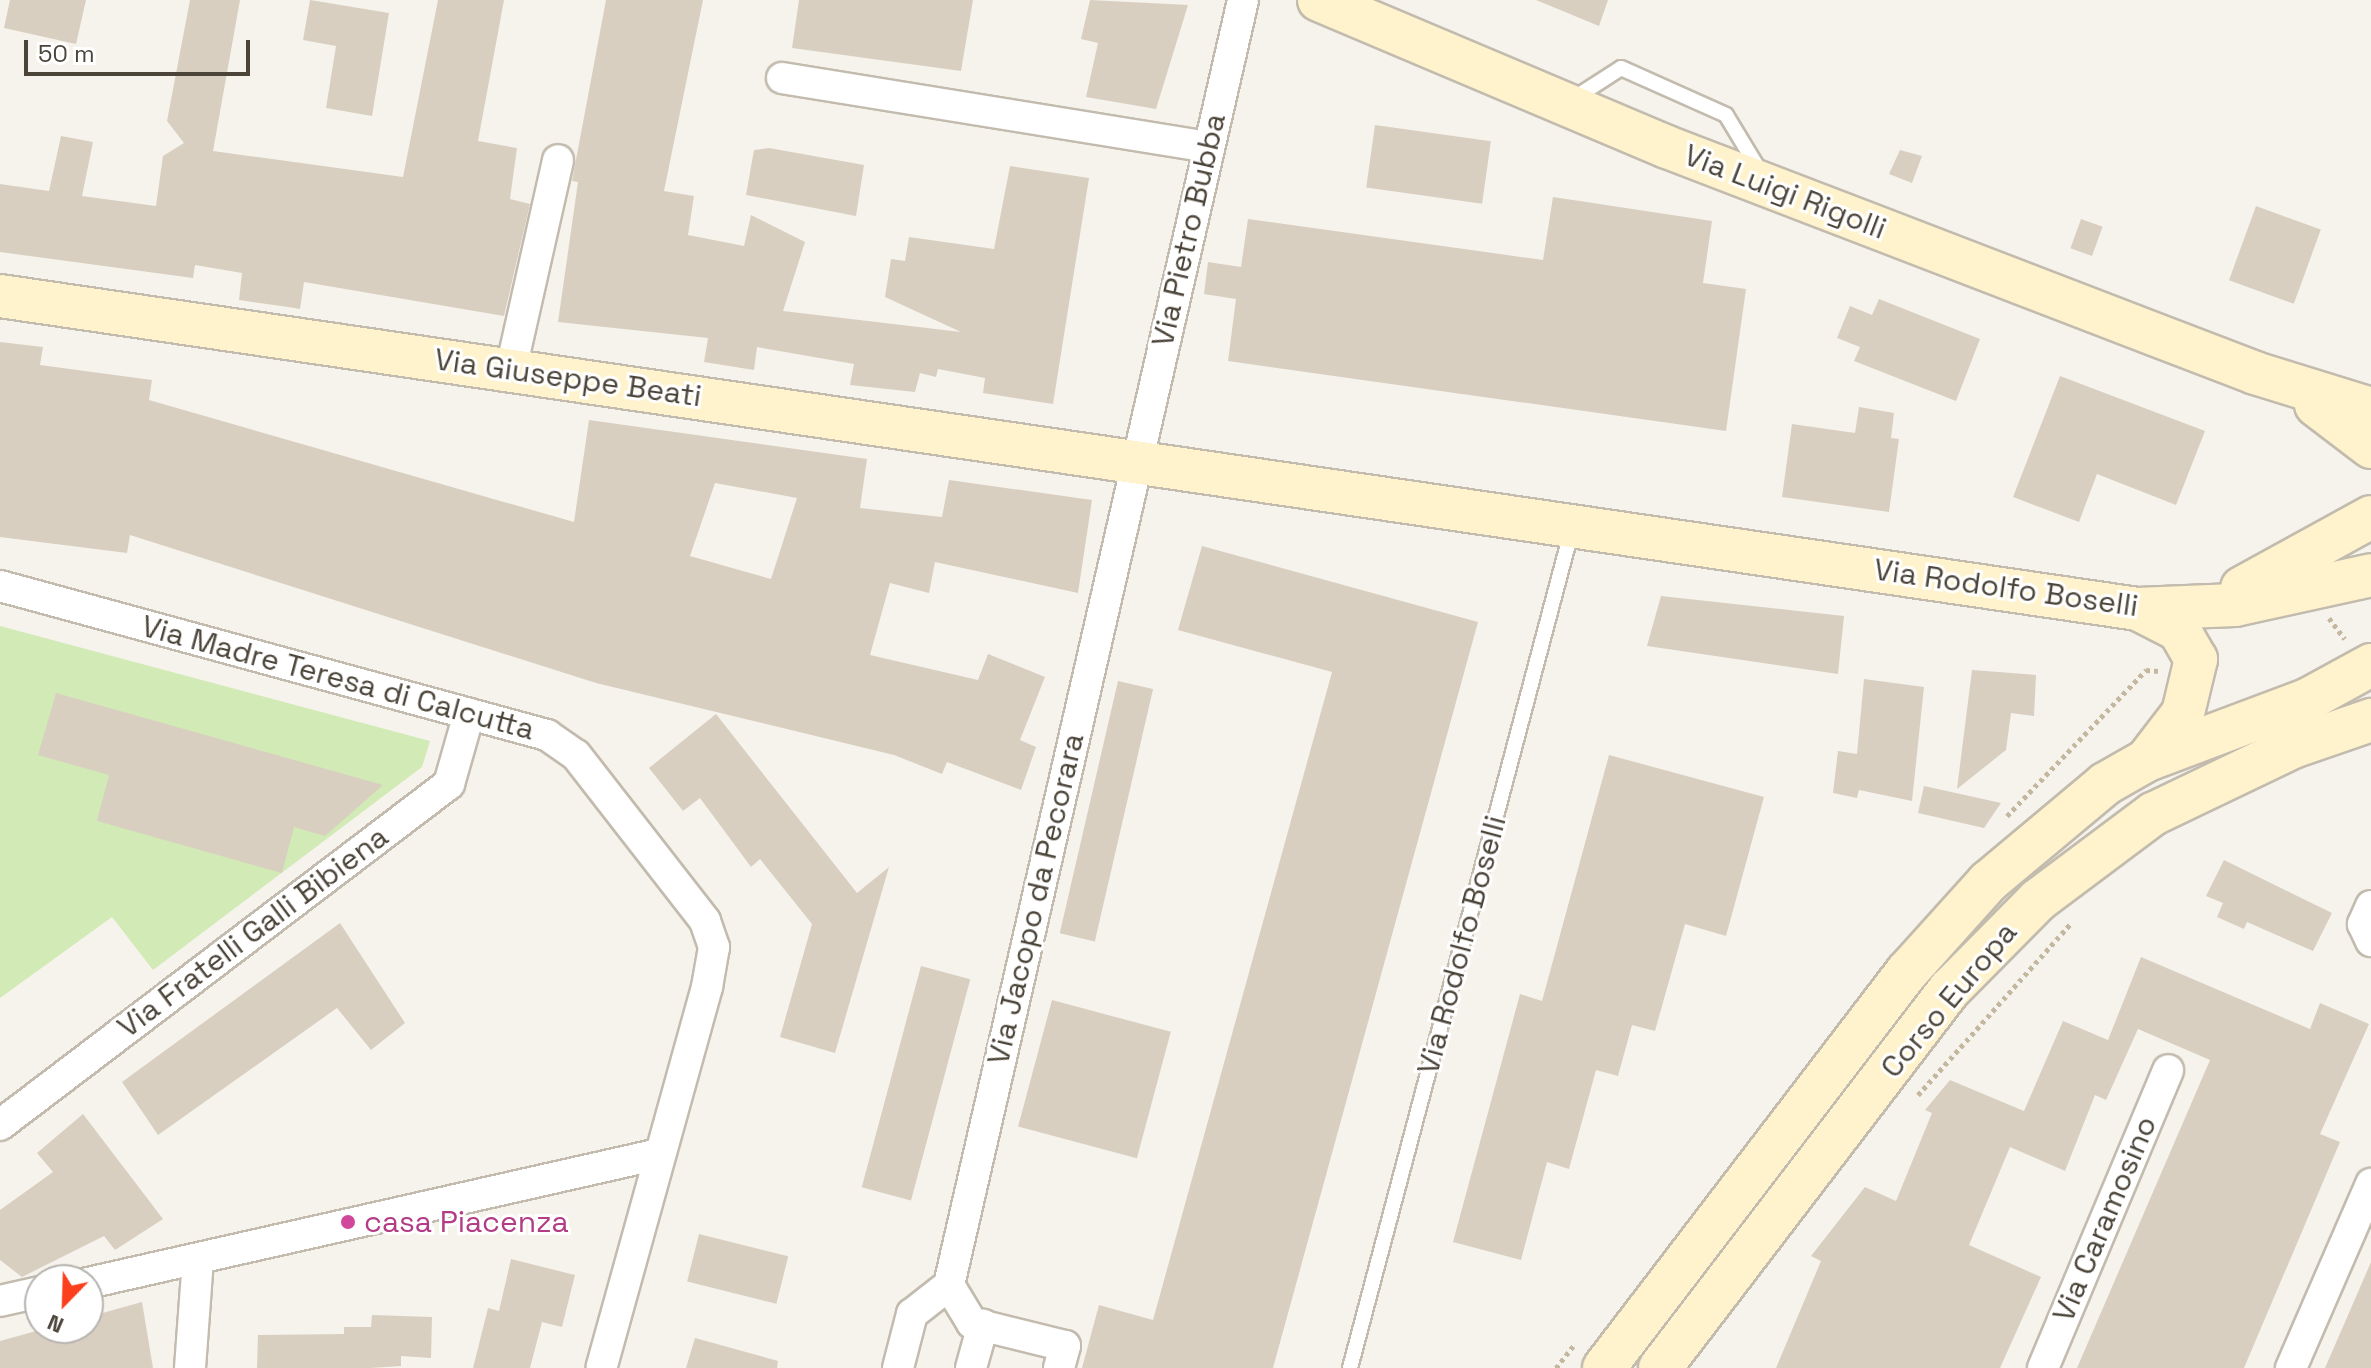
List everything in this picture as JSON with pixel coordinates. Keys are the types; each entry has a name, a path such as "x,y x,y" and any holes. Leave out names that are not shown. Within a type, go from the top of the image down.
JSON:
{"main road":[{"name":"Via Luigi Rigolli","path":"1319,0 1564,105 1769,187 2255,373 2371,409"},
{"name":"Via Giuseppe Beati","path":"0,296 1136,460"},
{"name":"Via Luigi Rigolli","path":"2255,373 2339,417 2371,447"},
{"name":"Via Rodolfo Boselli","path":"1136,460 1574,522 2137,609 2201,606 2281,596 2371,575"},
{"name":"Via Rodolfo Boselli","path":"2201,606 2371,517"},
{"name":"Corso Europa","path":"2137,609 2179,630 2196,659 2183,713 2147,760"},
{"name":"Corso Europa","path":"1604,1368 1944,928 1988,882 2105,784 2147,760 2309,699 2360,656"},
{"name":"Corso Europa","path":"1660,1368 1950,989 2038,900 2153,814 2293,747 2371,720"}],"street":[{"name":"Via Pietro Bubba","path":"1136,460 1243,0"},
{"path":"782,78 1207,147"},
{"path":"511,369 558,160"},
{"name":"Via Jacopo da Pecorara","path":"949,1285 1136,460"},
{"name":"Via Madre Teresa di Calcutta","path":"0,586 547,735 576,755 709,929 714,957 601,1368"},
{"name":"Via Fratelli Galli Bibiena","path":"0,1125 449,784 469,714"},
{"path":"2371,906 2363,924 2371,941"},
{"name":"Via Caramosino","path":"2043,1368 2168,1070"},
{"path":"104,1280 659,1154"},
{"path":"2291,1368 2371,1184"},
{"path":"190,1368 198,1260"},
{"path":"898,1368 912,1314 949,1285 972,1323 1065,1346 1059,1368"},
{"path":"0,1301 24,1296"},
{"path":"971,1368 983,1325"}],"lane":[{"path":"1564,105 1621,68 1726,115 1769,187"},
{"name":"Via Rodolfo Boselli","path":"1350,1368 1574,522"}],"path":[{"path":"2319,604 2360,656"},
{"path":"1912,1102 2081,912"}],"green space":[{"path":"0,626 430,741 422,767 153,970 112,917 0,998"}],"building":[{"path":"10,0 86,0 76,44 4,28"},
{"path":"190,0 240,0 213,151 403,177 438,0 504,0 478,141 517,148 510,199 530,204 504,316 304,282 300,309 239,300 242,273 195,265 193,278 0,252 0,184 49,191 61,136 93,142 82,196 156,206 163,156 184,143 167,121"},
{"path":"310,0 389,13 372,116 326,108 336,46 303,40"},
{"path":"606,0 703,0 664,191 694,196 688,235 744,246 751,215 805,242 783,311 961,332 885,297 891,259 905,261 909,237 994,249 1010,166 1089,178 1053,404 983,393 985,378 938,369 936,377 920,373 915,392 850,385 854,364 757,347 754,370 704,362 708,338 558,322 578,182 572,181"},
{"path":"799,0 973,0 961,71 792,48"},
{"path":"1090,0 1188,5 1156,109 1086,97 1098,43 1081,39"},
{"path":"1536,0 1608,0 1599,26"},
{"path":"1375,125 1491,141 1482,204 1366,187"},
{"path":"769,148 864,165 856,216 746,195 754,150"},
{"path":"1900,150 1922,156 1912,183 1889,174"},
{"path":"1553,197 1712,221 1703,283 1746,289 1726,431 1228,361 1236,299 1204,294 1208,262 1241,267 1248,219 1543,260"},
{"path":"2256,206 2321,230 2294,304 2229,280"},
{"path":"2081,219 2103,227 2092,256 2070,248"},
{"path":"1879,299 1980,339 1956,401 1854,361 1860,347 1837,338 1850,306 1872,315"},
{"path":"0,342 43,347 40,365 152,380 149,400 574,522 589,420 867,459 860,508 942,517 949,480 1092,500 1078,593 935,562 929,593 890,583 870,655 978,680 988,654 1045,677 1020,740 1036,747 1021,790 947,762 942,774 894,755 596,683 130,535 127,553 0,537","holes":["715,483 797,498 771,579 690,556"]},
{"path":"2060,376 2205,431 2176,505 2097,474 2079,522 2013,497"},
{"path":"1859,407 1894,413 1891,438 1899,439 1889,512 1782,497 1792,424 1855,433"},
{"path":"1202,546 1478,622 1273,1368 1082,1368 1099,1305 1153,1320 1332,672 1178,630"},
{"path":"1661,596 1844,616 1838,674 1647,646"},
{"path":"1972,670 2036,675 2034,716 2011,713 2006,750 1957,789"},
{"path":"1864,679 1924,687 1912,801 1859,790 1857,798 1833,793 1838,751 1857,754"},
{"path":"1118,681 1153,689 1095,941 1060,933"},
{"path":"56,693 383,785 325,836 294,827 282,873 97,821 109,775 38,755"},
{"path":"716,714 857,893 889,867 835,1053 780,1037 812,924 760,859 751,867 700,798 683,811 649,768"},
{"path":"1609,755 1764,797 1726,936 1685,924 1655,1031 1632,1025 1618,1076 1596,1070 1569,1169 1547,1162 1521,1260 1453,1242 1520,994 1542,1001"},
{"path":"1924,786 2001,803 1984,828 1918,813"},
{"path":"2224,860 2332,913 2313,951 2247,922 2244,929 2217,917 2223,903 2206,896"},
{"path":"340,923 405,1023 371,1050 337,1008 158,1135 122,1082"},
{"path":"2141,957 2310,1029 2320,1003 2369,1024 2320,1134 2340,1142 2244,1368 2077,1368 2210,1060 2138,1029 2106,1100 2095,1095 2065,1171 2010,1147 1969,1245 2041,1277 2000,1368 1776,1368 1821,1261 1811,1256 1865,1187 1896,1201 1932,1113 1925,1110 1950,1080 2024,1111 2063,1021 2108,1040"},
{"path":"921,966 970,979 911,1200 862,1187"},
{"path":"1052,1000 1171,1032 1137,1158 1018,1127"},
{"path":"83,1114 163,1219 115,1250 104,1236 48,1264 24,1264 22,1277 0,1260 0,1210 53,1172 37,1153"},
{"path":"699,1234 788,1256 776,1304 687,1282"},
{"path":"511,1259 575,1275 562,1327 542,1322 530,1368 473,1368 488,1308 499,1311"},
{"path":"2371,1262 2371,1368 2325,1368 2345,1322"},
{"path":"142,1302 153,1368 0,1368 0,1341 24,1334 24,1344 104,1344 104,1313"},
{"path":"372,1315 432,1317 431,1358 401,1356 401,1366 370,1368 257,1368 258,1335 344,1334 344,1327 371,1327"},
{"path":"695,1338 778,1361 777,1368 686,1368"}],"place":[{"name":"casa Piacenza","path":"348,1222"}]}
